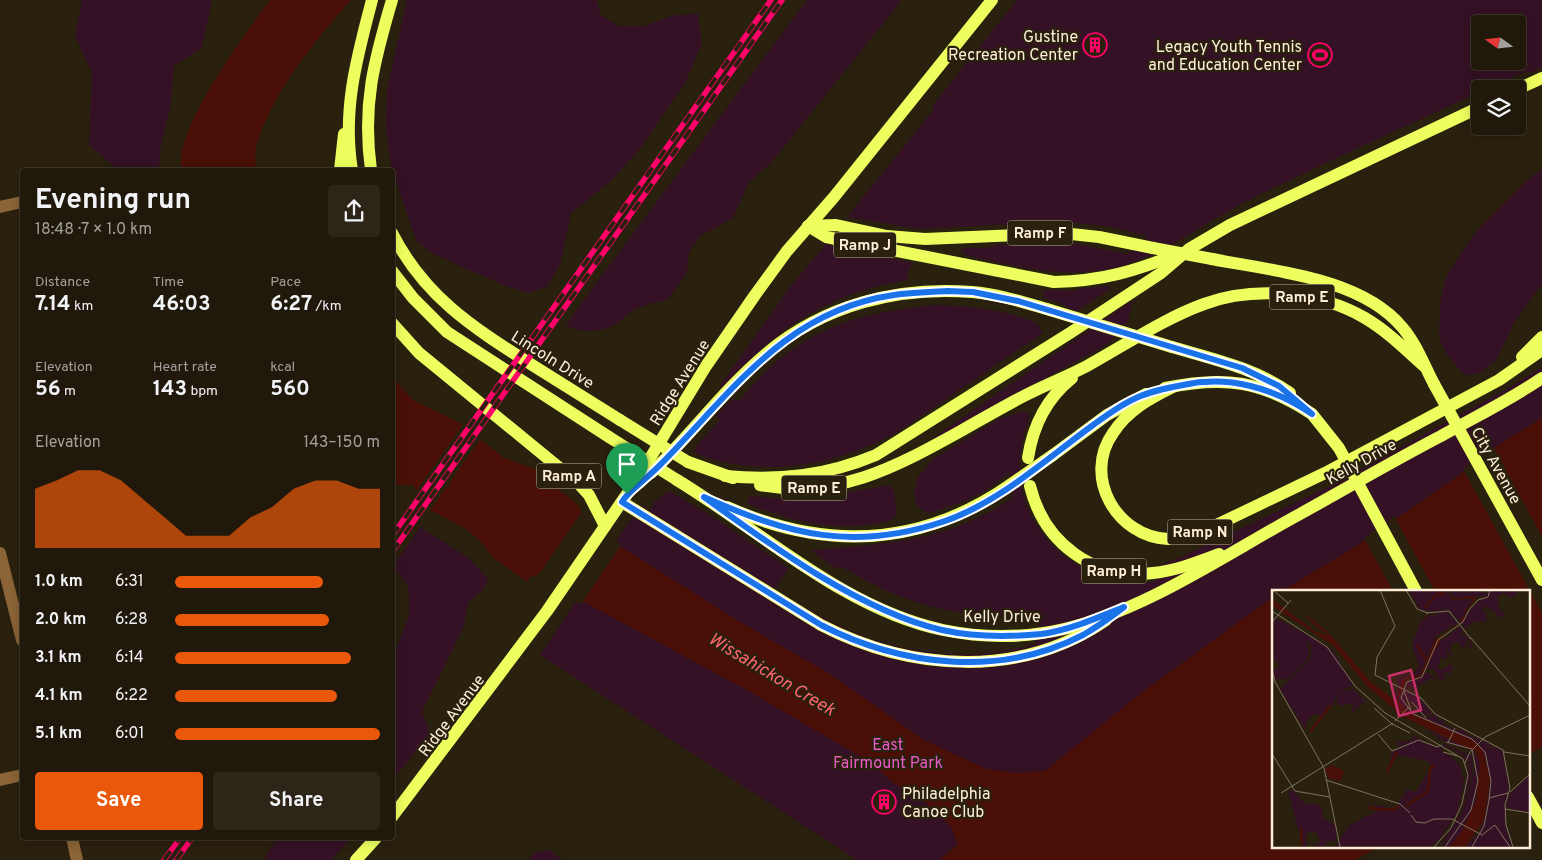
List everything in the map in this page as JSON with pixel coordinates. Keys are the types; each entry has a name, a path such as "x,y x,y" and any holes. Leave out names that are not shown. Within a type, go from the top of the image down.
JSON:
{"main road":[{"path":"340,168 340,152 348,115 353,72 372,0"},
{"path":"371,168 366,117 369,90 392,0"},
{"name":"Ridge Avenue","path":"395,814 554,601 624,498 726,336 808,226 834,197 992,0"},
{"path":"1526,85 1542,78"},
{"path":"725,476 757,479 805,477 853,465 876,455 1162,273 1189,249 1273,204 1471,111"},
{"path":"348,115 352,168"},
{"name":"Ramp F","path":"808,226 836,225 887,236 926,240 1062,233 1099,237 1311,279 1355,292 1389,313 1403,328 1424,366"},
{"name":"Ramp J","path":"808,226 826,237 1054,282 1079,282 1124,274 1189,249"},
{"name":"Lincoln Drive","path":"395,238 419,276 437,297 461,319 688,462 725,476"},
{"path":"395,275 412,298 447,332 609,437 704,497 752,518 789,530 857,537 905,532 948,520 991,498 1134,399 1152,391 1173,387"},
{"path":"1124,607 1083,635 1042,651 1020,656 961,663 903,656 856,641 821,625 624,498 664,460 767,353 801,328 838,310 894,294 947,291 996,295 1242,368 1262,376 1294,396 1312,414 1339,448 1415,590"},
{"name":"Ramp E","path":"725,476 764,486 796,489 820,488 860,479 900,464 1023,397 1086,367 1204,304 1225,298 1260,293 1307,298 1336,306 1364,317 1380,328 1424,366"},
{"name":"Ramp A","path":"395,327 418,353 578,484 589,495 605,526"},
{"path":"1499,380 1542,337"},
{"name":"Ramp N","path":"1312,414 1277,393 1235,383 1211,381 1173,387 1139,405 1122,421 1107,444 1102,472 1107,499 1122,520 1143,534 1168,539 1190,536 1297,487 1499,380 1542,350"},
{"name":"City Avenue","path":"1424,366 1542,580"},
{"path":"1028,458 1033,435 1045,407 1063,385 1086,367"},
{"name":"Kelly Drive","path":"704,497 752,532 851,593 896,615 942,630 993,635 1042,634 1066,629 1124,607 1189,578 1237,548 1542,378"},
{"name":"Ramp H","path":"1030,486 1038,511 1056,539 1069,551 1100,568 1133,574 1154,573 1237,548"},
{"path":"1530,802 1542,823"},
{"path":"356,860 372,842"}],"street":[{"path":"0,207 20,202"},
{"path":"0,553 20,632"},
{"path":"0,780 20,775"},
{"path":"72,840 77,860"},
{"path":"360,860 372,842"}],"green space":[{"path":"82,0 212,0 202,48 174,66 171,103 160,150 159,168 114,168 89,145 92,73 75,36"},
{"path":"407,0 596,0 601,15 619,26 644,26 675,15 698,14 702,43 685,83 639,150 610,182 571,213 561,262 548,286 529,293 506,286 433,254 416,240 395,179 395,168 391,167 386,128 387,89"},
{"path":"807,0 902,0 771,163 749,182 733,218 700,236 689,252 687,272 668,300 638,308 620,322 604,329 583,331 566,325 593,287"},
{"path":"1017,0 1542,0 1542,67 1506,80 1471,80 1471,96 1281,184 1234,208 1158,252 1138,261 1096,271 1063,272 1030,269 965,255 961,251 964,248 985,248 998,245 1065,242 1128,254 1147,236 1110,227 1078,223 1050,222 919,229 847,217 934,109 932,106"},
{"path":"1542,169 1542,284 1514,323 1496,360 1481,372 1470,375 1463,374 1445,352 1439,338 1440,303 1449,271 1477,230 1526,181"},
{"path":"826,244 912,263 908,271 908,277 906,280 847,296 811,313 778,335 725,386 719,387 793,283"},
{"path":"1108,286 1112,288 1074,313 1061,303 1043,297 1044,290 1076,291 1077,289"},
{"path":"1133,300 1128,321 1109,343 935,439 934,437"},
{"path":"934,305 973,307 1012,314 1037,323 1043,333 902,429 878,442 853,452 828,460 774,467 747,466 720,461 694,453 697,445 720,420 716,415 732,399 740,400 760,377 781,358 803,343 825,330 850,321 876,314"},
{"name":"East Fairmount Park","path":"1542,367 1542,418 1500,444 1454,479 1355,547 1284,590 1272,590 1272,598 1140,694 939,860 857,860 540,655 628,523 643,506 650,511 654,502 669,491 707,513 788,568 777,587 772,588 842,627 866,637 914,650 963,654 1012,650 1036,644 1039,618 1053,615 996,616 969,614 943,609 893,593 842,567 835,568 810,550 889,543 940,532 965,524 1012,498 1009,473 985,491 965,501 929,513 920,509 916,504 914,495 917,478 932,460 999,419 1023,411 1030,414 1030,417 1021,450 1021,482 1029,511 1044,536 1065,557 1091,572 1121,581 1155,582 1160,565 1181,557 1332,485 1512,386"},
{"path":"888,485 892,488 894,494 896,515 887,522 874,524 841,526 809,523 747,503 750,496 788,499 820,497"},
{"path":"420,527 469,558 488,579 484,589 469,602 463,628 422,712 429,729 427,738 395,777 395,652 409,616 409,596 408,586 395,569 395,563"},
{"path":"276,840 349,840 331,860 264,860"},
{"path":"545,850 551,851 562,860 528,860 534,853"}],"water":[{"path":"270,0 351,0 309,50 283,87 263,127 256,147 256,168 182,168 182,153 188,132 199,108 245,34"},
{"name":"Wissahickon Creek","path":"395,380 413,400 460,423 504,458 534,469 580,507 581,513 613,542 740,622 828,673 924,740 986,769 1015,773 1045,771 1140,694 1272,598 1272,848 1376,848 1355,860 939,860 958,845 951,826 926,803 891,781 873,764 747,690 586,603 526,581 493,558 482,543 465,528 428,509 421,501 413,485 395,485","holes":["433,469 451,482 449,487 446,487 428,474"]},
{"path":"1542,418 1542,545 1515,563 1519,570 1542,555 1542,747 1530,754 1530,590 1284,590 1355,547 1454,479 1500,444"}],"pier":[{"path":"464,423 481,438 428,513 414,494"},
{"path":"1493,446 1542,537 1542,548 1518,564 1520,566 1542,552 1542,613 1530,590 1463,469"},
{"path":"581,513 621,545 581,604 540,589 527,582 530,577 539,574"},
{"path":"1394,516 1434,590 1392,590 1364,538"}],"railway":[{"path":"395,532 771,0"},
{"path":"395,548 782,0"},
{"path":"164,860 179,840"},
{"path":"176,860 191,840"}],"place":[{"name":"Gustine Recreation Center","path":"1095,45"},
{"name":"Legacy Youth Tennis and Education Center","path":"1320,55"},
{"name":"Philadelphia Canoe Club","path":"884,802"}],"route":[{"path":"947,291 973,292 996,295 1018,301 1242,368 1262,376 1279,386 1294,396 1312,414 1295,402 1277,393 1235,383 1192,382 1152,391 1107,415 991,498 970,510 926,527 881,536 833,536 789,530 752,518 704,497 752,532 851,593 896,615 942,630 967,634 1042,634 1066,629 1124,607 1083,635 1065,643 1042,651 998,660 961,663 917,659 876,649 838,634 622,502 627,494 682,442 753,366 785,338 838,310 894,294 947,291"}]}
